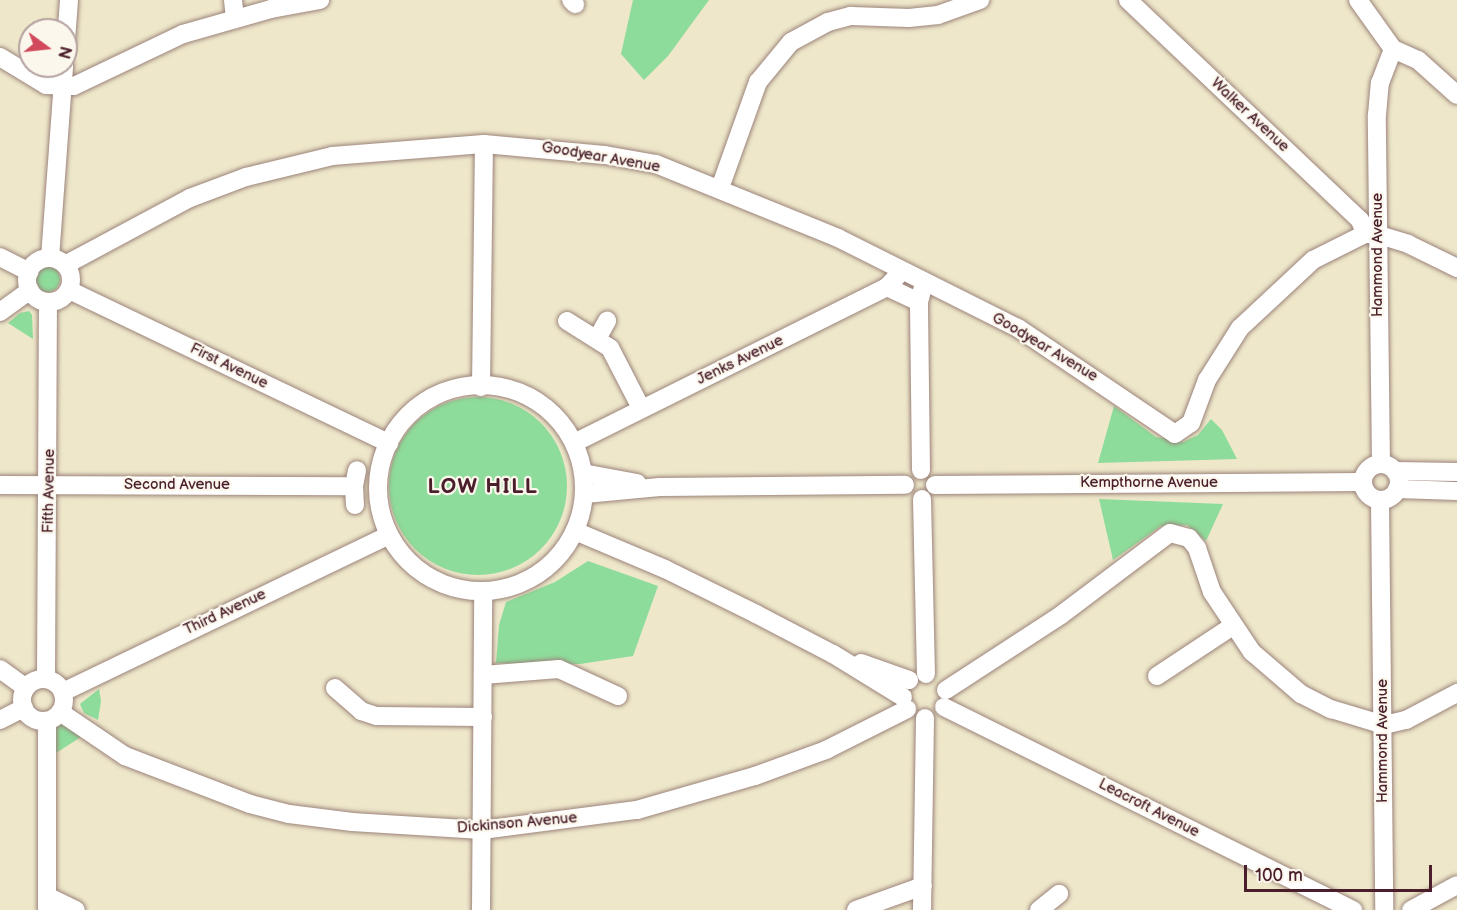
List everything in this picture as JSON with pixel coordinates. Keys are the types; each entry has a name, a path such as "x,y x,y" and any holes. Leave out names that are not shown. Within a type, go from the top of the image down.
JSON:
{"street":[{"path":"68,18 69,0"},
{"path":"233,0 235,19"},
{"path":"0,57 46,85 74,86 183,34 235,19 320,0"},
{"path":"720,188 759,82 791,42 824,24 851,16 928,16 959,10 980,0"},
{"name":"Walker Avenue","path":"1128,0 1360,220 1371,234"},
{"path":"1358,0 1393,49 1418,60 1457,95"},
{"name":"Hammond Avenue","path":"1391,475 1371,234 1380,83 1393,49"},
{"path":"30,290 48,302 60,299 69,290 71,276 58,262 63,78"},
{"path":"481,387 484,144"},
{"name":"Goodyear Avenue","path":"58,262 190,198 246,177 332,156 484,144 535,146 625,159 656,164 720,188 838,238 901,272 1018,328 1108,385 1162,428 1175,434 1191,423 1207,380 1231,343 1259,307 1313,260 1371,234"},
{"path":"1371,234 1408,244 1457,268"},
{"path":"0,257 29,272"},
{"path":"30,290 29,272 38,262 58,262"},
{"name":"Jenks Avenue","path":"574,443 887,287 901,272"},
{"path":"921,470 919,302 924,283"},
{"path":"887,287 919,302"},
{"path":"0,312 30,290"},
{"name":"First Avenue","path":"69,290 389,443"},
{"name":"Fifth Avenue","path":"46,679 49,484 48,302"},
{"path":"567,321 597,339 615,355 641,408"},
{"path":"597,339 607,321"},
{"path":"481,387 502,388 531,398 555,415 574,443 583,473 585,495 575,531 542,572 513,586 483,591 461,589 424,574 389,535 378,493 380,465 389,443 409,414 433,396 481,387"},
{"path":"921,470 931,475 935,485 932,495 922,499 910,495 905,485 910,474 921,470"},
{"path":"1391,475 1391,497 1380,500 1366,492 1363,482 1368,470 1391,475 1457,491"},
{"path":"1391,475 1457,472"},
{"path":"583,473 660,487"},
{"name":"Second Avenue","path":"0,485 356,478 355,505"},
{"name":"Kempthorne Avenue","path":"935,485 1363,482"},
{"path":"585,495 660,487 905,485"},
{"path":"922,499 911,690 925,718 922,910"},
{"name":"Hammond Avenue","path":"1380,500 1384,725 1384,910"},
{"path":"575,531 665,569 833,654 911,690"},
{"path":"925,718 945,699 1170,533 1184,536 1197,548 1212,592 1234,625 1272,673 1300,694 1339,712 1384,725 1406,720 1457,693"},
{"name":"Third Avenue","path":"63,692 389,535"},
{"path":"481,910 483,591"},
{"path":"1157,676 1234,625"},
{"path":"0,669 26,688"},
{"path":"483,675 559,669 618,696"},
{"path":"26,688 46,679 63,692 53,717 47,903 76,910"},
{"name":"Leacroft Avenue","path":"911,690 940,680 945,699 1353,910"},
{"path":"26,688 24,708 33,718 53,717"},
{"path":"335,688 361,711 376,716 483,717"},
{"name":"Dickinson Avenue","path":"53,717 125,756 250,804 289,814 352,822 482,830 637,810 755,776 826,750 911,690"},
{"path":"0,720 24,708"},
{"path":"1411,910 1457,885"},
{"path":"856,910 923,886"},
{"path":"1039,910 1059,894"}],"green space":[{"path":"633,0 709,0 668,56 644,80 621,54"},
{"path":"47,266 56,270 60,279 56,288 47,292 38,288 34,279 38,270"},
{"path":"29,311 32,315 33,339 8,323 20,313"},
{"path":"478,397 495,398 512,403 541,423 561,452 566,469 566,503 561,520 541,549 512,569 495,574 478,575 461,574 444,569 415,549 395,520 390,503 389,486 390,469 395,452 415,423 444,403 461,398"},
{"path":"1114,406 1156,437 1183,442 1198,435 1211,419 1222,430 1237,459 1098,463"},
{"path":"1099,499 1223,504 1206,541 1187,525 1161,526 1113,560"},
{"path":"588,561 658,586 633,656 580,664 496,663 499,625 506,602 555,582"},
{"path":"99,689 101,701 98,720 84,713 80,704"},
{"path":"61,722 84,735 56,753 55,731"}],"district":[{"name":"LOW HILL","path":"483,487"}]}
